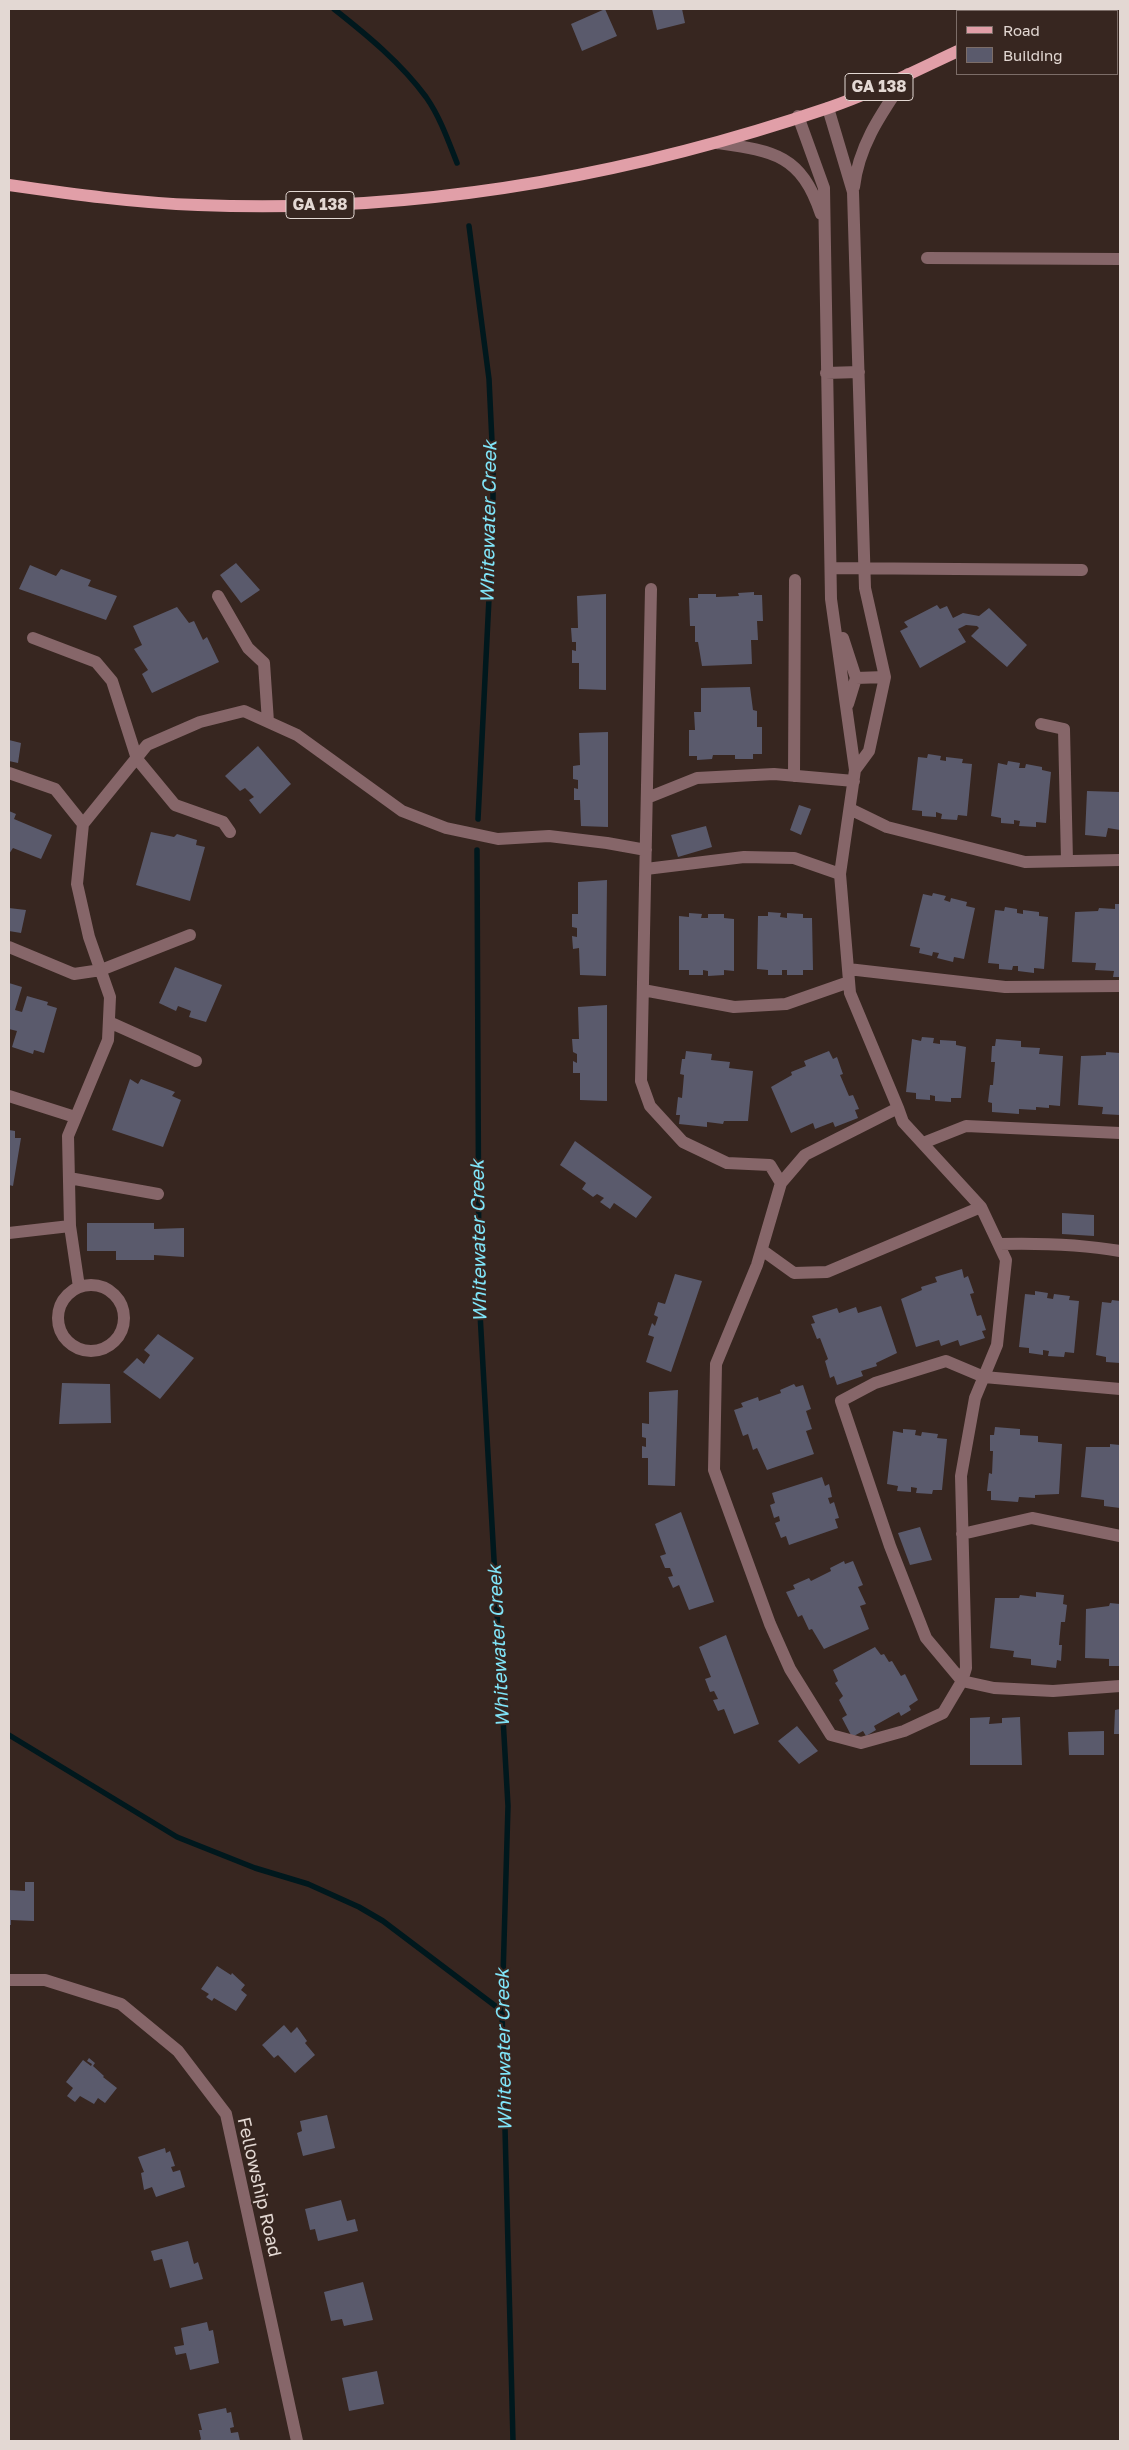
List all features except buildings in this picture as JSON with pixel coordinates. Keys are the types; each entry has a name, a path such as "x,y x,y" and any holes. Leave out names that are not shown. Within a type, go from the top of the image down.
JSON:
{"main road":[{"name":"GA 138","path":"9,185 86,196 198,205 340,205 459,195 592,174 717,143 828,108 956,52"}],"street":[{"path":"855,775 869,750 885,677 866,588 853,192 856,167 866,143 878,118 908,74"},
{"path":"828,108 853,192"},
{"path":"798,116 824,188 826,374 833,607 855,775 840,874 850,993 898,1108 903,1122 981,1207 1006,1260 997,1345 975,1398 961,1476 966,1668 962,1681 943,1713 904,1731 861,1743 831,1735 790,1670 770,1624 714,1470 716,1364 762,1250 781,1183 805,1155 898,1108"},
{"path":"717,143 764,151 781,157 792,164 811,186 825,226"},
{"path":"927,258 1120,259"},
{"path":"826,374 859,372"},
{"path":"831,568 1082,570"},
{"path":"794,776 795,580"},
{"path":"652,589 641,1081 650,1106 683,1142 728,1163 770,1165 781,1183"},
{"path":"218,596 248,648 264,663 268,722"},
{"path":"833,607 856,678 847,708"},
{"path":"34,638 96,662 112,681 136,759 175,805 223,822 230,832"},
{"path":"856,678 885,677"},
{"path":"79,1287 70,1226 68,1136 108,1040 110,997 89,937 77,884 83,824 147,746 200,722 244,711 296,734 402,811 446,828 498,839 549,836 646,850"},
{"path":"1041,724 1064,730 1067,861"},
{"path":"9,773 55,789 83,824"},
{"path":"647,798 697,778 774,774 794,776 855,775"},
{"path":"850,809 887,827 1025,862 1120,860"},
{"path":"646,869 744,857 794,858 840,874"},
{"path":"9,947 74,974 101,970 190,935"},
{"path":"848,968 1006,987 1120,986"},
{"path":"643,990 734,1007 786,1004 849,982"},
{"path":"108,1022 196,1061"},
{"path":"9,1096 75,1116"},
{"path":"923,1143 966,1126 1120,1133"},
{"path":"68,1178 158,1194"},
{"path":"762,1250 794,1273 828,1272 981,1207"},
{"path":"9,1233 70,1226"},
{"path":"999,1244 1075,1245 1120,1251"},
{"path":"91,1285 102,1287 112,1292 124,1311 124,1323 120,1334 105,1348 94,1351 74,1346 61,1331 59,1310 63,1300 79,1287 91,1285"},
{"path":"1120,1388 984,1377 946,1361 876,1383 841,1402 890,1546 926,1638 962,1681 994,1688 1053,1691 1120,1686"},
{"path":"962,1534 1032,1518 1120,1536"},
{"name":"Fellowship Road","path":"9,1980 45,1980 121,2004 178,2052 226,2114 297,2441"}],"waterway":[{"name":"Whitewater Creek","path":"334,9 383,50 426,97 443,129 457,163"},
{"name":"Whitewater Creek","path":"469,226 489,379 493,463 493,518 478,819"},
{"name":"Whitewater Creek","path":"477,850 479,1296 508,1806 502,2011 513,2441"},
{"path":"9,1735 177,1837 255,1868 308,1884 359,1907 383,1921 502,2011"}]}
